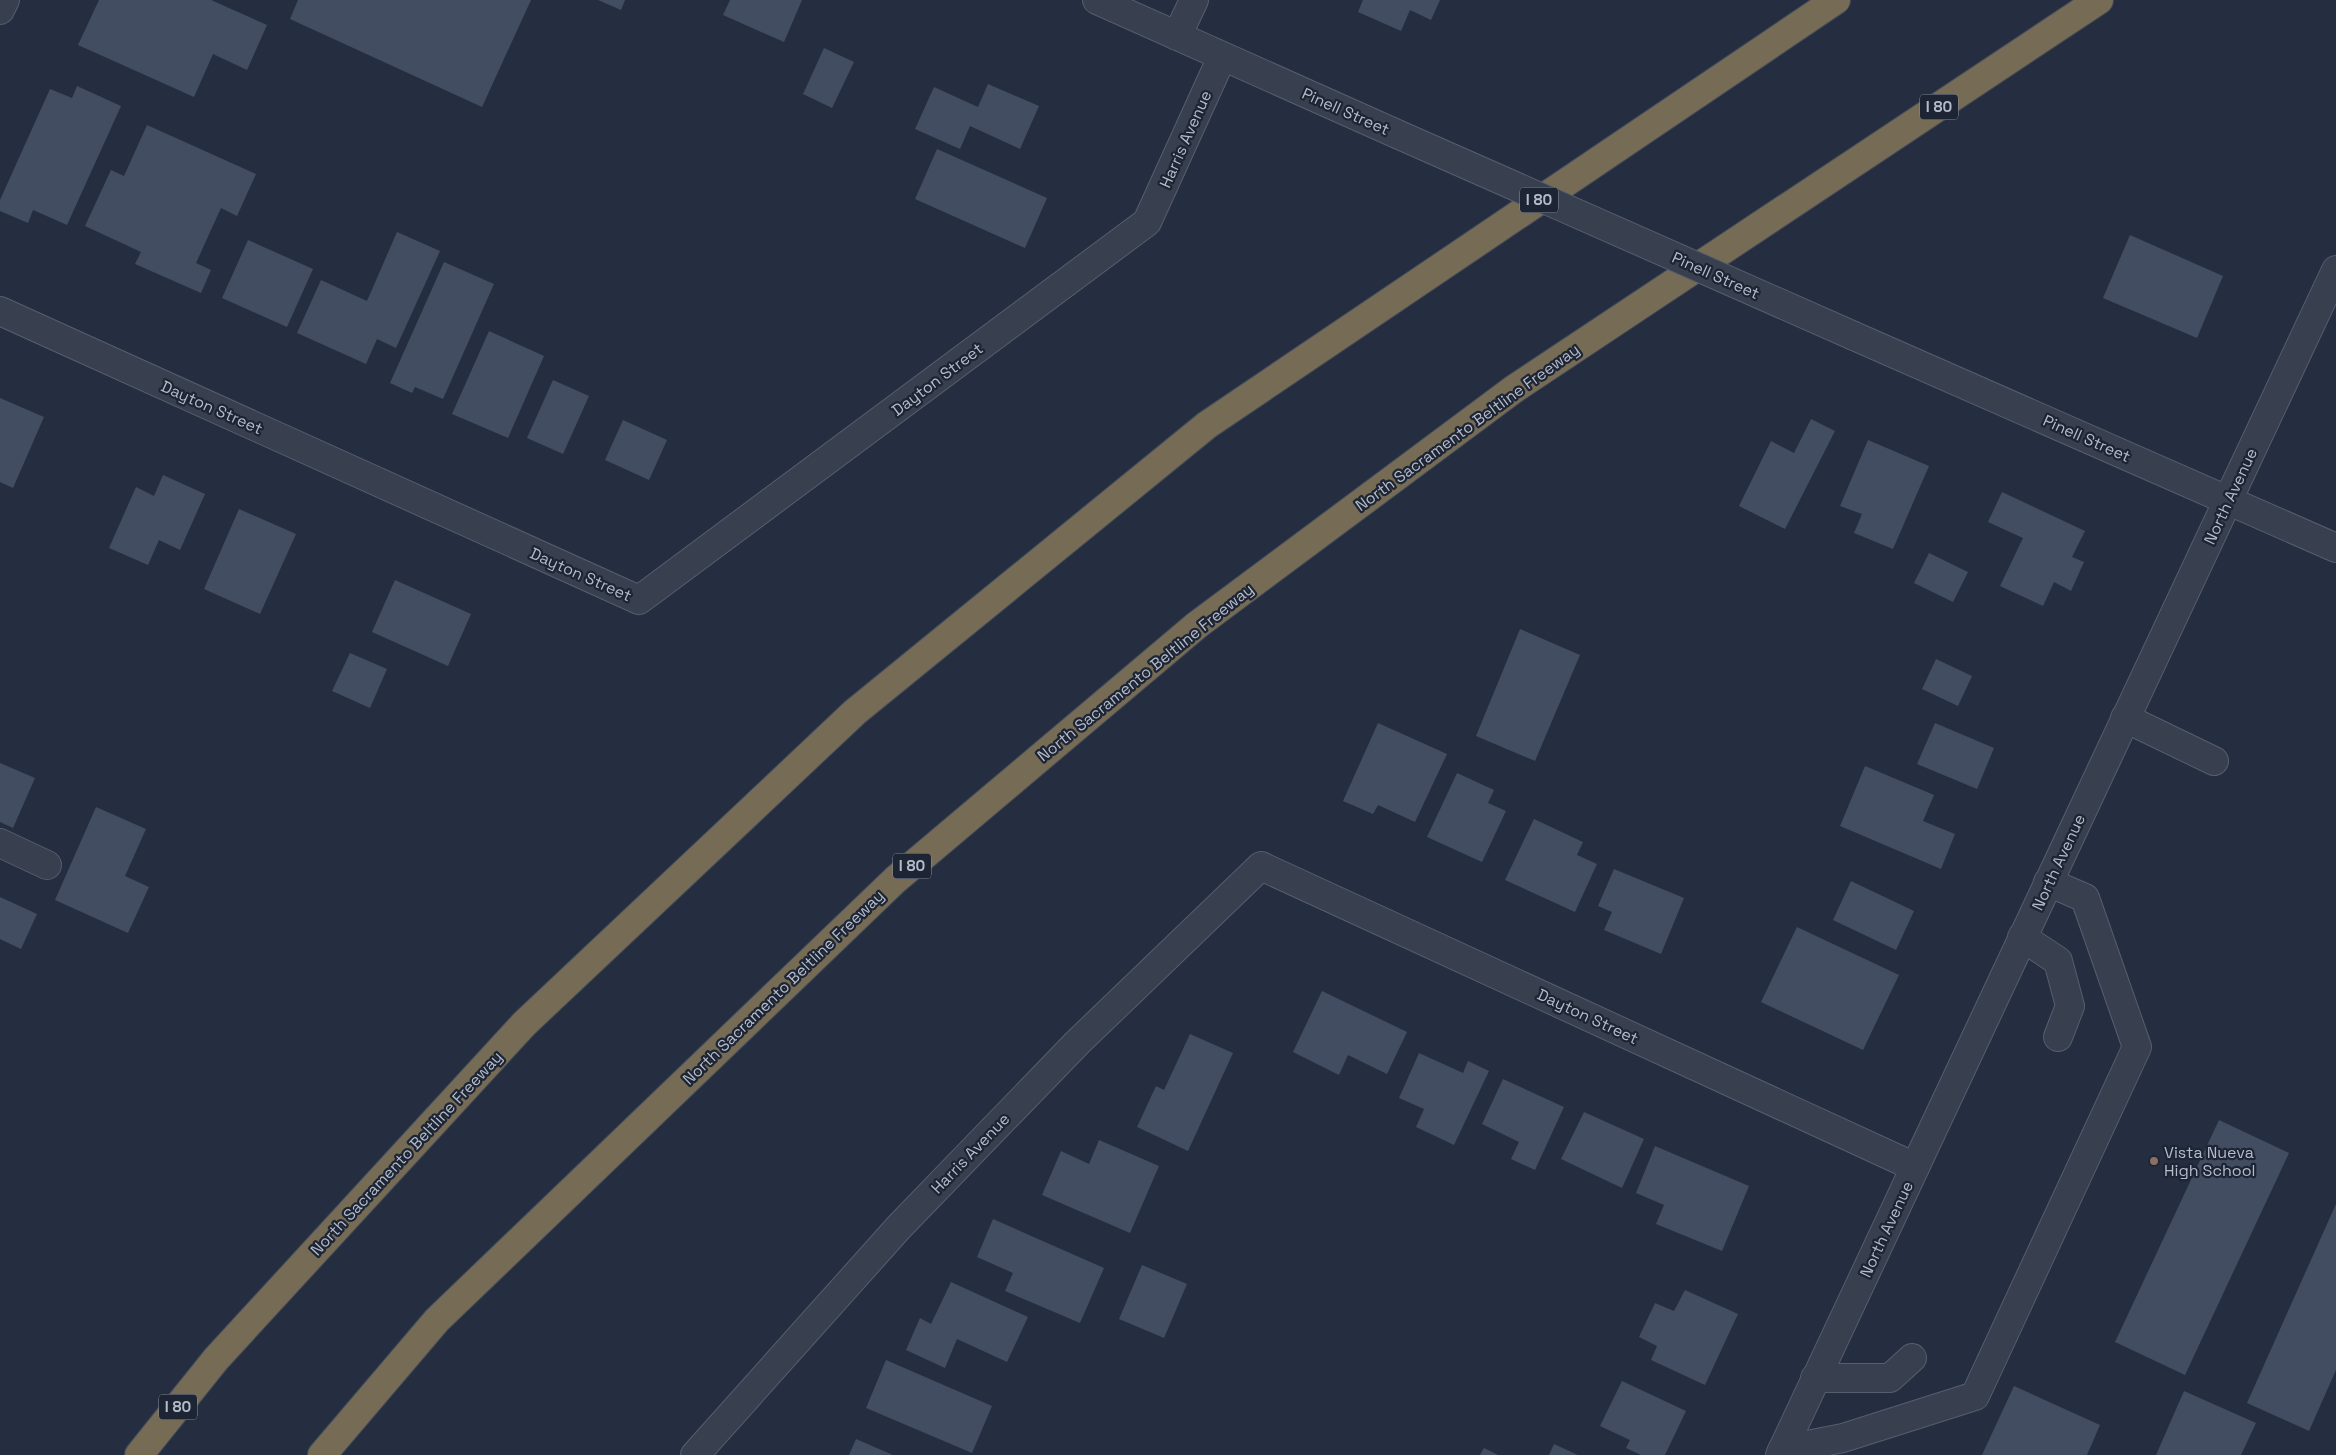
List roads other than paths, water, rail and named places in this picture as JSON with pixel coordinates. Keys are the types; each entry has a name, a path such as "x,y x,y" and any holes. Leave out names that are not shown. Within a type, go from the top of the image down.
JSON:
{"highway":[{"name":"North Sacramento Beltline Freeway","path":"138,1455 216,1359 524,1024 855,712 1207,425 1836,0"},
{"name":"North Sacramento Beltline Freeway","path":"322,1455 437,1320 880,894 1196,626 1514,389 2099,0"},
{"path":"118,1455 216,1359"}],"street":[{"path":"0,10 5,0"},
{"name":"Pinell Street","path":"1097,0 1222,57 2336,548"},
{"path":"1177,36 1194,0"},
{"name":"Harris Avenue","path":"1147,222 1222,57"},
{"name":"Dayton Street","path":"0,311 638,600 1147,222"},
{"name":"North Avenue","path":"1781,1452 2336,270"},
{"path":"2125,718 2214,761"},
{"path":"0,843 47,865"},
{"name":"Harris Avenue","path":"695,1455 899,1227 1077,1043 1261,866"},
{"name":"Dayton Street","path":"1261,866 1915,1167"},
{"path":"1781,1452 1844,1438 1975,1396 2138,1047 2085,898 2048,882"},
{"path":"2022,937 2058,961 2070,1006 2058,1037"},
{"path":"1816,1378 1890,1378 1912,1358"}],"place":[{"name":"Vista Nueva High School","path":"2154,1161"}]}
